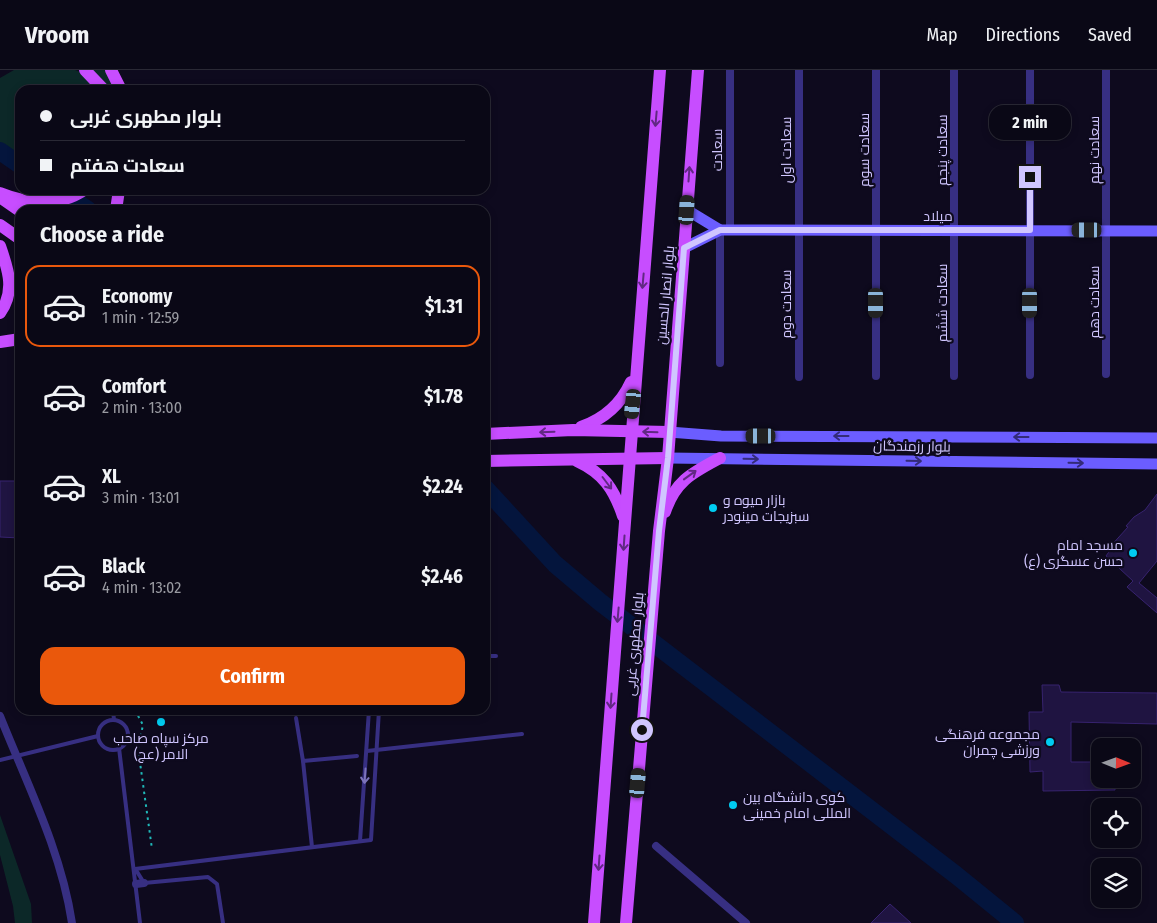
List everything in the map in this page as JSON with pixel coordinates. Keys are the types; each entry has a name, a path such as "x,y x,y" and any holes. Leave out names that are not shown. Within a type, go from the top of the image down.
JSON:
{"main road":[{"path":"85,70 99,85"},
{"path":"111,70 118,85"},
{"name":"بلوار انصار الحسین","path":"629,459 660,70"},
{"name":"بلوار انصار الحسین","path":"668,458 698,70"},
{"path":"0,192 13,198 43,203 61,200 72,195"},
{"path":"0,197 15,207"},
{"path":"687,210 725,230"},
{"path":"0,225 15,236"},
{"path":"684,248 725,230"},
{"name":"میلاد","path":"725,230 1157,231"},
{"path":"0,246 9,271 10,288 0,313"},
{"path":"0,342 15,340"},
{"path":"573,430 599,421 625,396 637,363"},
{"path":"490,434 573,430 669,432"},
{"name":"بلوار رزمندگان","path":"669,432 731,436 1157,438"},
{"path":"490,461 668,458"},
{"name":"بلوار رزمندگان","path":"668,458 1157,464"},
{"name":"بلوار مطهری غربی","path":"626,923 659,531 668,458"},
{"path":"659,531 668,502 680,483 694,472 720,458"},
{"path":"572,459 601,475 612,489 625,523"},
{"name":"بلوار مطهری غربی","path":"594,923 629,459"}],"street":[{"name":"سعادت","path":"720,363 730,70"},
{"name":"سعادت اول","path":"798,230 799,70"},
{"name":"سعادت سوم","path":"876,70 876,376"},
{"name":"سعادت پنجم","path":"954,70 954,230"},
{"path":"1030,70 1030,375"},
{"name":"سعادت نهم","path":"1106,70 1106,230"},
{"name":"سعادت دوم","path":"798,230 798,377"},
{"name":"سعادت ششم","path":"954,230 954,376"},
{"name":"سعادت دهم","path":"1106,230 1106,374"},
{"path":"0,716 54,850 68,898 72,923"},
{"path":"656,846 746,923"}],"lane":[{"path":"490,656 496,656"},
{"path":"114,715 114,720"},
{"path":"360,841 369,715"},
{"path":"135,868 371,840 379,715"},
{"path":"296,718 303,762 312,847"},
{"path":"114,720 123,724 128,733 126,742 119,748 106,748 98,736 101,726 114,720"},
{"path":"367,751 376,752 522,734"},
{"path":"0,761 98,736"},
{"path":"119,748 135,868 140,884 140,923"},
{"path":"303,762 357,756"},
{"path":"135,868 140,884"},
{"path":"140,884 208,877 213,879 217,884 222,923"}],"path":[{"path":"138,715 143,725 138,748 152,849"}],"green space":[{"path":"14,70 75,70 85,74 93,85 15,85 15,162 0,151 0,78"},
{"path":"89,70 107,70 114,85 102,85"},
{"path":"0,815 31,904 32,923 15,923 13,906 0,855"}],"building":[{"path":"0,481 15,481 15,538 0,537"},
{"name":"مسجد امام حسن عسگری (ع)","path":"1157,494 1157,561 1139,583 1157,598 1157,613 1127,587 1133,581 1106,556 1111,549 1109,548 1128,527 1126,526 1134,517 1145,510"},
{"name":"مجموعه فرهنگی ورزشی چمران","path":"1042,685 1059,685 1061,692 1157,693 1157,724 1071,722 1071,762 1091,762 1091,788 1115,788 1115,790 1043,791 1043,771 1030,772 1029,712 1043,712"},
{"path":"890,904 911,923 871,923"}],"waterway":[{"path":"0,151 15,162"},
{"path":"66,195 80,205"},
{"path":"490,493 555,564 600,602 956,875 1015,923"}],"place":[{"name":"بازار میوه و سبزیجات مینودر","path":"713,508"},
{"name":"مسجد امام حسن عسگری (ع)","path":"1133,553"},
{"name":"مرکز سپاه صاحب الامر (عج)","path":"161,722"},
{"name":"مجموعه فرهنگی ورزشی چمران","path":"1050,742"},
{"name":"کوی دانشگاه بین المللی امام خمینی","path":"733,805"}],"route":[{"path":"642,730 659,531 668,458 684,248 720,230 1030,230 1030,177"}]}
